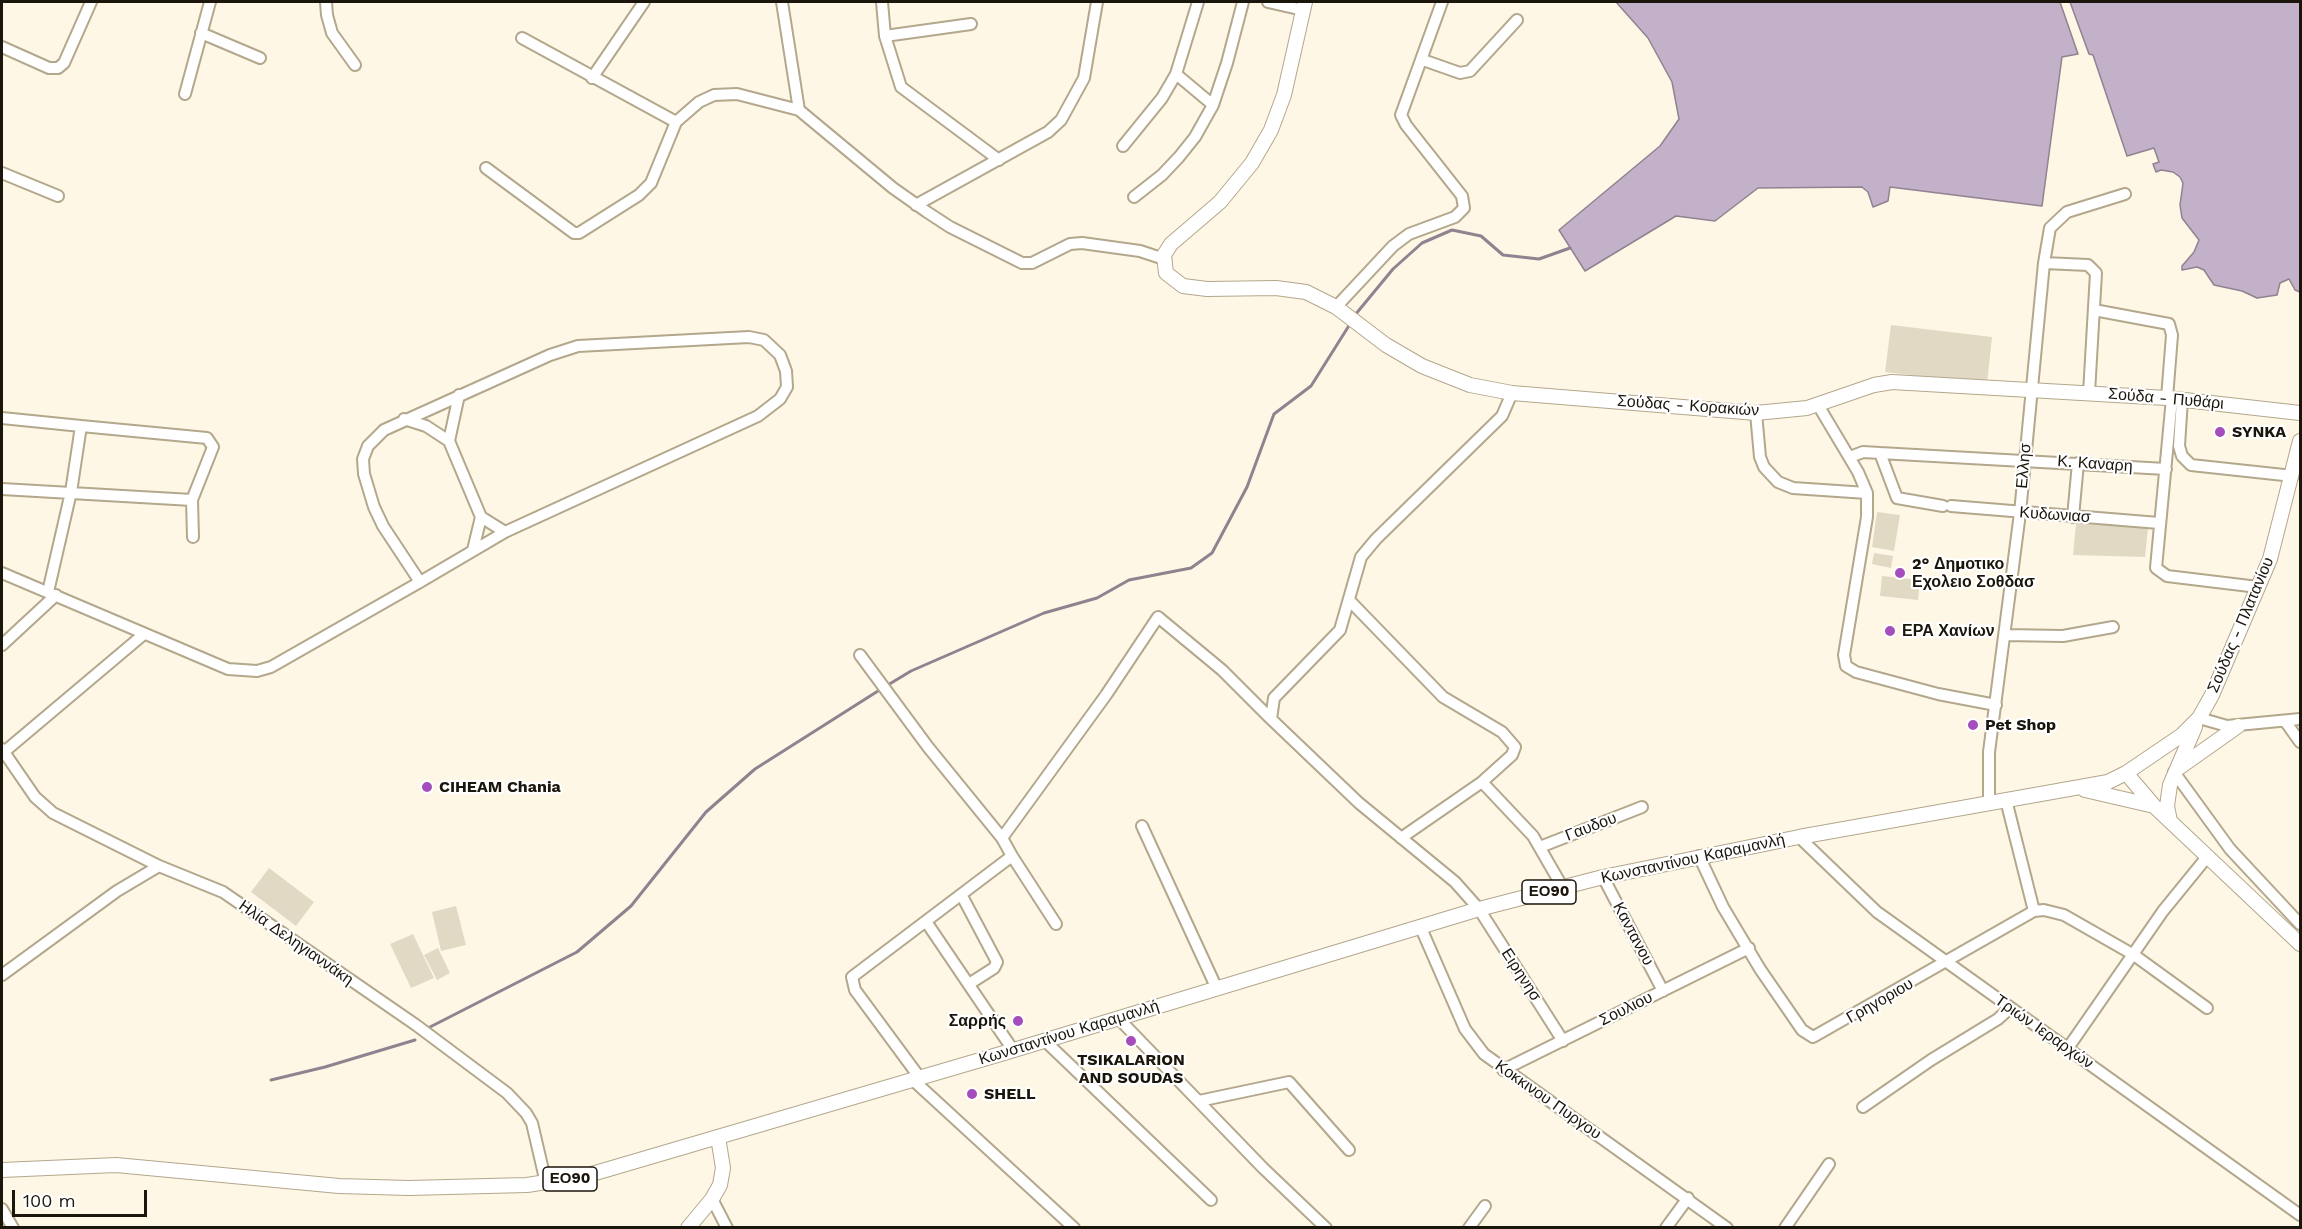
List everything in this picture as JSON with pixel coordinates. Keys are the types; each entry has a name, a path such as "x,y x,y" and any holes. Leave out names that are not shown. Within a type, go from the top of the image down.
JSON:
{"main road":[{"path":"1304,6 1284,95 1271,130 1252,163 1220,202 1171,244 1164,259 1169,277 1183,286 1206,289 1294,290 1315,295 1340,310"},
{"name":"Σούδας - Κορακιών","path":"1340,310 1357,324 1422,366 1470,385 1512,393 1756,413 1818,405 1874,385 1892,382 2031,391"},
{"name":"Σούδα - Πυθάρι","path":"2031,391 2174,398 2301,413"},
{"name":"Σούδας - Πλατανίου","path":"2126,773 2175,742 2199,718 2222,676 2270,559 2301,441"},
{"path":"2170,821 2168,794 2174,772 2199,718"},
{"path":"2174,772 2238,726"},
{"path":"2126,773 2155,807 2301,944"},
{"name":"Κωνσταντίνου Καραμανλή","path":"2,1170 116,1165 339,1186 409,1188 546,1183 585,1176 1479,909 1603,877 1699,856 2078,788 2108,782 2126,773"},
{"path":"2078,788 2155,807"},
{"path":"688,1227 712,1199 722,1177 718,1137"}],"street":[{"path":"2,47 49,68 58,68 64,63 92,2"},
{"path":"185,94 210,2"},
{"path":"326,2 332,33 355,65"},
{"path":"592,78 644,2"},
{"path":"782,2 799,110"},
{"path":"882,2 885,36 901,87 999,160"},
{"path":"916,205 1048,132 1061,120 1084,78 1097,2"},
{"path":"1124,146 1162,98 1176,74 1198,2"},
{"path":"1134,197 1162,175 1179,157 1195,137 1213,105 1243,2"},
{"path":"1268,2 1304,6"},
{"path":"1340,310 1374,264 1401,240 1428,225 1455,217 1464,208 1462,196 1406,125 1401,115 1423,60 1442,2"},
{"path":"1423,60 1460,73 1470,71 1517,20"},
{"path":"885,36 970,24"},
{"path":"201,33 260,58"},
{"path":"522,38 676,122"},
{"path":"1176,74 1213,105"},
{"path":"486,168 574,233 579,233 639,195 651,183 676,122 699,102 714,95 737,94 799,110 916,205 950,227 1022,263 1032,263 1070,244 1082,243 1140,251 1164,259"},
{"path":"2,172 58,196"},
{"name":"Ελλησ","path":"1989,803 1988,772 2020,513 2044,263 2050,228 2067,212 2125,194"},
{"path":"2044,263 2092,267 2096,273 2089,393"},
{"path":"2094,310 2169,324 2172,334 2174,398 2179,446 2182,456 2192,465 2293,476"},
{"path":"2,573 228,669 257,671 271,667 420,582 505,532 758,416 780,399 787,387 784,363 774,348 764,340 749,337 578,346 459,395 384,430 368,446 363,459 364,474 374,507 383,526 420,582"},
{"path":"1271,719 1274,698 1340,630 1354,574 1368,548 1502,416 1512,393"},
{"path":"448,441 459,395"},
{"path":"2174,398 2155,563 2161,574 2258,587"},
{"path":"1818,405 1850,457 1866,493 1867,517 1844,655 1846,666 1856,672 1938,694 1996,705"},
{"path":"1756,413 1760,457 1764,467 1778,482 1793,488 1866,493"},
{"path":"2,418 207,438 213,447 192,500 193,537"},
{"path":"405,419 433,430 448,441 481,517 505,532"},
{"path":"2,645 52,594 81,426"},
{"name":"Κ. Καναρη","path":"1850,457 1863,452 2024,459 2166,469"},
{"name":"Κυδωνιασ","path":"1880,453 1897,498 1947,506 2020,513 2159,523"},
{"path":"2073,517 2078,463"},
{"path":"2,489 192,500"},
{"path":"473,550 481,517"},
{"path":"1349,600 1443,697 1502,732 1515,747 1512,755 1482,782 1401,838"},
{"name":"Ειρηνησ","path":"1002,838 1106,695 1158,616 1222,670 1328,774 1455,882 1479,909 1563,1041"},
{"path":"2005,635 2064,636 2113,627"},
{"path":"3,751 144,634"},
{"path":"860,656 1002,838 1056,924"},
{"path":"2199,718 2217,725 2238,726 2301,719"},
{"path":"2285,721 2301,742"},
{"name":"Ηλία Δεληγιαννάκη","path":"3,751 35,797 53,813 159,866 223,892 416,1025 507,1093 526,1113 532,1124 546,1183"},
{"path":"2174,772 2230,849 2300,922"},
{"path":"1482,782 1539,847 1563,888"},
{"path":"2006,800 2034,912 2044,910 2064,915 2134,956 2207,1008"},
{"name":"Γαυδου","path":"1539,847 1642,807"},
{"path":"1142,826 1217,989"},
{"name":"Τριών Ιεραρχών","path":"1799,837 1863,901 1946,963 2301,1215"},
{"path":"1012,856 927,923 859,969 852,981 855,990 916,1079 1074,1227"},
{"path":"1699,856 1723,907 1749,948"},
{"path":"2068,1048 2134,956 2163,911 2207,857"},
{"path":"2,975 117,891 159,866"},
{"name":"Καντανου","path":"1603,877 1663,991"},
{"path":"962,896 997,962 994,968 969,984"},
{"name":"Γρηγοριου","path":"1749,948 1802,1030 1813,1037 2034,912"},
{"path":"927,923 1013,1050"},
{"name":"Κοκκινου Πυργου","path":"1420,928 1465,1029 1475,1045 1503,1070 1688,1198 1726,1227"},
{"name":"Σουλιου","path":"1503,1070 1749,948"},
{"path":"1863,1107 1931,1060 1998,1019 2010,1008"},
{"path":"1118,1018 1326,1227"},
{"path":"1044,1040 1211,1200"},
{"path":"1199,1101 1289,1082 1349,1150"},
{"path":"1785,1227 1829,1164"},
{"path":"1666,1227 1688,1198"},
{"path":"712,1199 728,1227"},
{"path":"1469,1227 1485,1206"},
{"path":"2,1209 13,1227"}],"shaded area":[{"path":"1616,2 2060,2 2078,54 2062,57 2042,206 1890,187 1888,201 1873,207 1868,192 1862,187 1758,188 1715,221 1676,216 1585,271 1559,230 1660,146 1679,119 1672,82 1648,38"},
{"path":"2070,2 2300,2 2300,292 2295,290 2289,279 2280,283 2277,295 2257,298 2242,291 2214,285 2204,270 2197,267 2182,270 2182,266 2194,252 2199,240 2182,218 2180,205 2183,183 2180,177 2173,172 2161,170 2156,172 2153,164 2159,162 2154,148 2127,156 2093,55 2089,54"},
{"path":"1891,325 1992,337 1987,384 1885,372"},
{"path":"1877,512 1900,515 1894,551 1872,547"},
{"path":"2076,523 2148,528 2145,557 2073,555"},
{"path":"1874,553 1893,556 1891,568 1872,564"},
{"path":"1882,576 1920,580 1918,600 1880,596"},
{"path":"269,868 314,902 296,926 251,892"},
{"path":"456,906 466,945 441,951 432,912"},
{"path":"413,934 434,978 411,988 390,944"},
{"path":"438,948 450,973 437,980 424,955"}],"waterway":[{"path":"1355,315 1393,269 1422,243 1452,230 1481,236 1503,255 1539,259 1570,248"},
{"path":"430,1027 577,952 631,906 706,812 755,769 878,691 911,671 1044,613 1097,598 1129,580 1191,568 1212,553 1247,487 1274,414 1311,386 1350,324"},
{"path":"271,1080 325,1067 415,1040"}],"place":[{"name":"SYNKA","path":"2220,432"},
{"name":"2° Δημοτικο Εχολειο Σοθδασ","path":"1900,573"},
{"name":"ΕΡΑ Χανίων","path":"1890,631"},
{"name":"Pet Shop","path":"1973,725"},
{"name":"CIHEAM Chania","path":"427,787"},
{"name":"Σαρρής","path":"1018,1021"},
{"name":"TSIKALARION AND SOUDAS","path":"1131,1041"},
{"name":"SHELL","path":"972,1094"}]}
